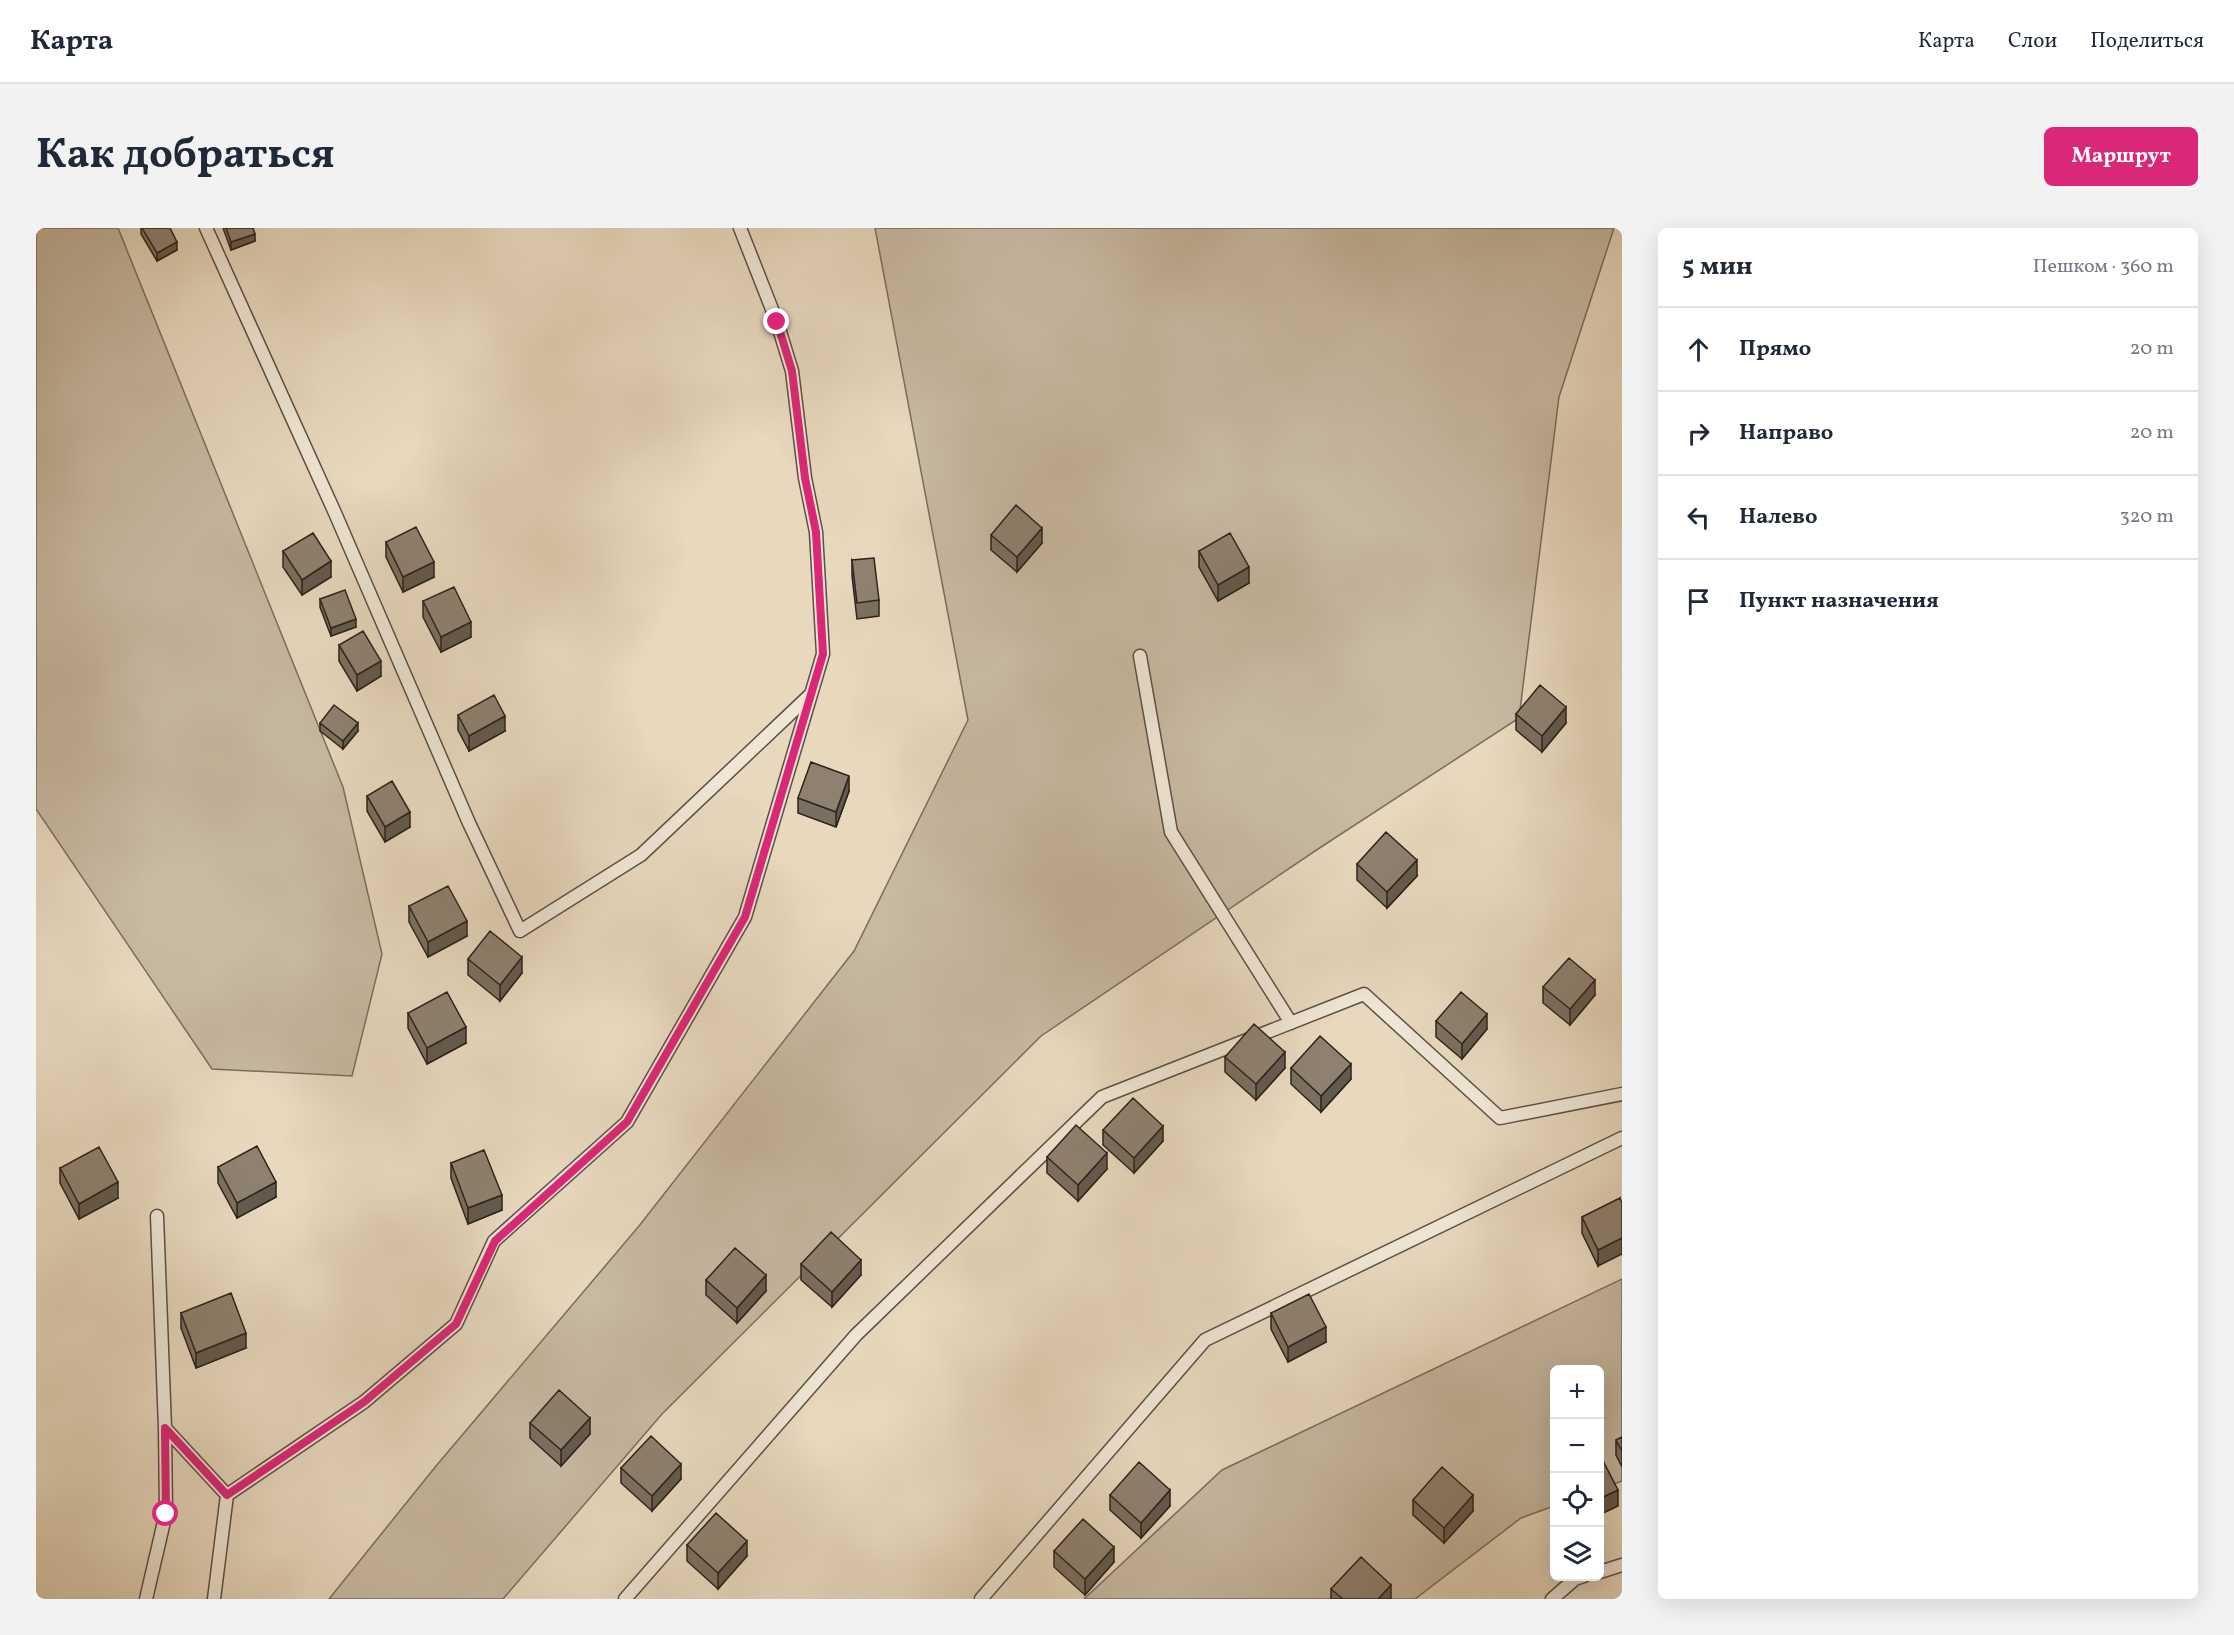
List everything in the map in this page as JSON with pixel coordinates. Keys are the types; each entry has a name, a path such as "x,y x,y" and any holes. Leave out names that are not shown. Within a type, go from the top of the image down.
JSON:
{"lane":[{"path":"206,228 335,513 469,824 520,932 641,855 812,693"},
{"path":"214,1599 227,1495 364,1402 456,1324 495,1241 627,1122 745,917 823,654 816,532 805,478 792,371 777,322 740,228"},
{"path":"1140,656 1171,832 1291,1023"},
{"path":"626,1599 856,1335 1102,1097 1364,994 1500,1118 1622,1094"},
{"path":"981,1599 1205,1340 1622,1138"},
{"path":"146,1599 166,1514 157,1216"},
{"path":"165,1428 227,1495"},
{"path":"1604,1570 1622,1565"},
{"path":"1552,1599 1573,1581"}],"shaded area":[{"path":"36,228 118,228 343,787 382,954 352,1076 212,1069 36,809"},
{"path":"875,228 1614,228 1559,397 1519,718 1318,849 1041,1036 662,1414 503,1599 329,1599 436,1466 639,1226 854,951 968,720"},
{"path":"1622,1279 1622,1481 1604,1488 1604,1365 1550,1365 1550,1507 1521,1518 1415,1599 1084,1599 1222,1470"}],"building":[{"path":"142,228 170,228 177,242 157,253"},
{"path":"226,228 253,228 255,234 231,242"},
{"path":"1016,505 1042,528 1017,557 991,535"},
{"path":"416,527 434,562 403,577 386,542"},
{"path":"313,533 331,561 302,580 283,551"},
{"path":"1230,533 1249,567 1218,585 1199,551"},
{"path":"874,558 879,600 857,603 852,560"},
{"path":"454,587 471,622 441,637 423,601"},
{"path":"345,590 356,619 331,628 320,599"},
{"path":"363,631 381,661 357,675 339,645"},
{"path":"1540,685 1566,707 1542,736 1516,714"},
{"path":"494,695 505,716 469,736 458,715"},
{"path":"334,705 358,723 343,741 320,723"},
{"path":"811,762 849,776 836,812 798,798"},
{"path":"392,781 410,812 385,827 367,796"},
{"path":"1386,832 1417,860 1387,892 1357,864"},
{"path":"448,886 467,921 428,942 409,906"},
{"path":"490,931 522,957 500,985 468,959"},
{"path":"1569,958 1595,980 1570,1009 1543,987"},
{"path":"447,992 466,1027 427,1048 408,1013"},
{"path":"1461,992 1487,1014 1462,1044 1436,1021"},
{"path":"1254,1024 1285,1052 1256,1084 1225,1057"},
{"path":"1320,1036 1351,1064 1321,1096 1291,1068"},
{"path":"1133,1098 1163,1126 1134,1158 1103,1130"},
{"path":"1076,1125 1107,1153 1078,1185 1047,1157"},
{"path":"257,1146 276,1182 237,1203 218,1167"},
{"path":"99,1147 118,1182 79,1204 60,1168"},
{"path":"484,1150 502,1195 468,1208 451,1163"},
{"path":"1620,1198 1622,1238 1598,1250 1582,1217"},
{"path":"831,1232 861,1260 832,1292 801,1264"},
{"path":"735,1248 766,1275 737,1308 706,1280"},
{"path":"231,1293 246,1333 196,1353 181,1313"},
{"path":"1309,1294 1326,1327 1288,1347 1271,1313"},
{"path":"559,1390 590,1418 561,1450 530,1423"},
{"path":"651,1436 681,1464 652,1496 621,1468"},
{"path":"1622,1437 1622,1451 1616,1440"},
{"path":"1139,1462 1170,1490 1141,1523 1110,1495"},
{"path":"1604,1463 1618,1490 1604,1497"},
{"path":"1442,1467 1473,1495 1444,1528 1413,1500"},
{"path":"716,1513 747,1541 718,1573 687,1545"},
{"path":"1083,1519 1114,1547 1085,1579 1054,1551"},
{"path":"1361,1557 1391,1585 1378,1599 1343,1599 1331,1589"}],"route":[{"path":"166,1514 165,1428 227,1495 364,1402 456,1324 495,1241 627,1122 745,917 823,654 816,532 805,478 792,371 777,322"}]}
